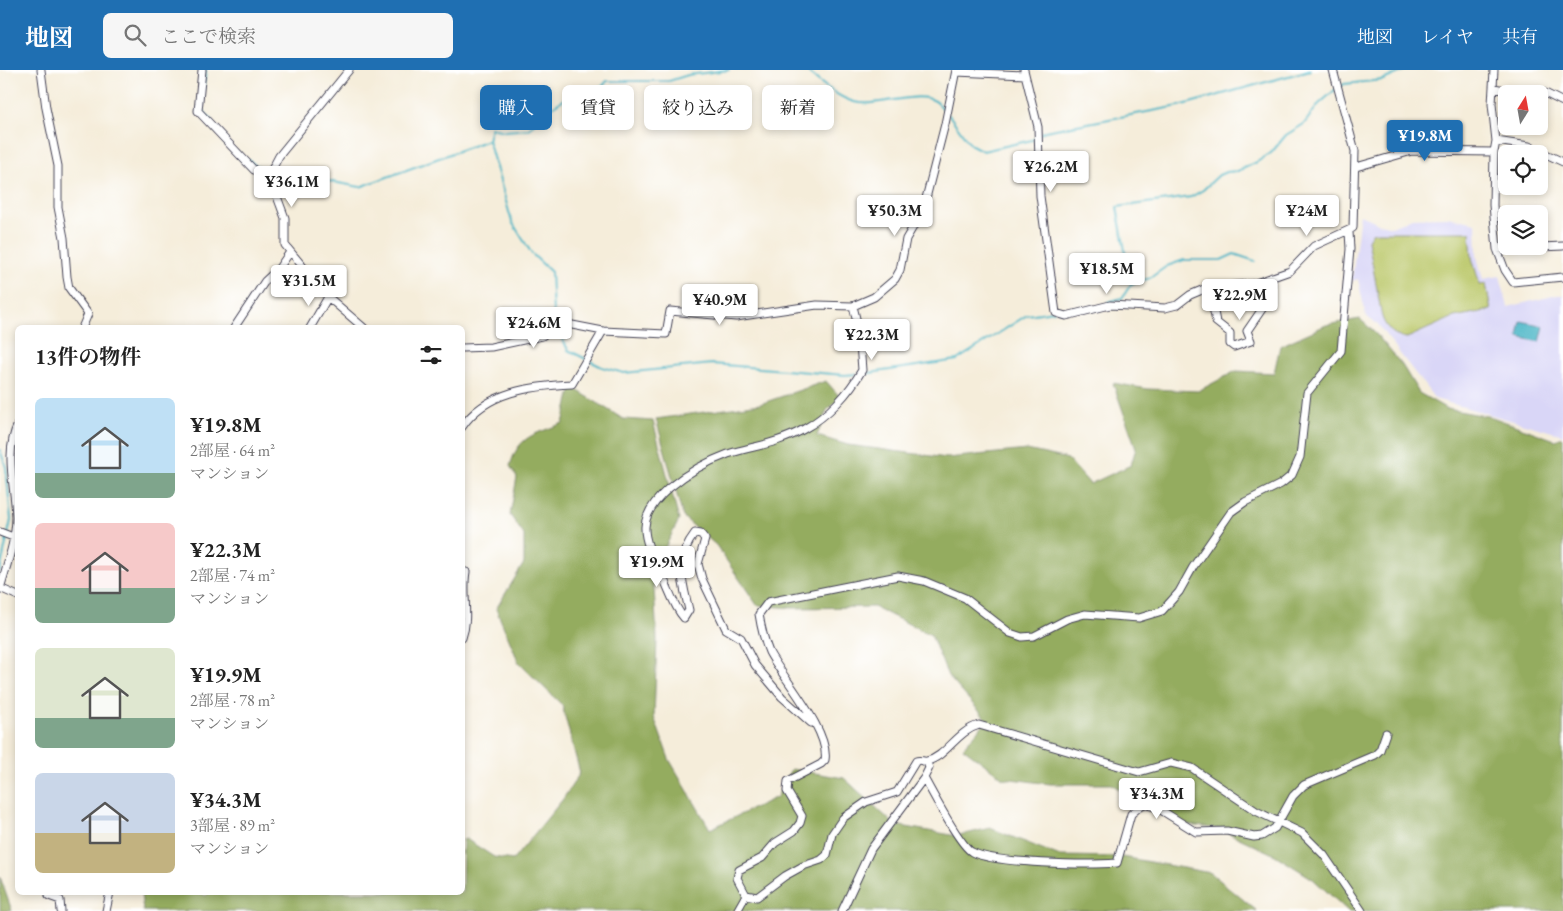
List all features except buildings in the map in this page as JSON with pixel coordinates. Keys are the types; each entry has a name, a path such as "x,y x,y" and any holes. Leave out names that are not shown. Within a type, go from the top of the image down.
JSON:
{"street":[{"path":"41,70 46,108 57,159 58,207 64,238 67,278 69,288 88,314 83,325"},
{"path":"202,70 198,111 254,170 269,175"},
{"path":"348,70 279,156 269,175 284,218 285,245 328,297 361,325"},
{"path":"465,348 490,347 542,336 562,323 603,331 666,334 670,311 736,317 817,305 853,306 874,297 895,279 900,270 906,239 923,210 956,71 1024,73 1038,127 1040,196 1056,313 1066,316 1110,305 1165,308 1177,305 1190,295 1209,288 1245,286 1290,271 1314,246 1348,232 1353,228 1356,151 1333,70"},
{"path":"1494,70 1492,104 1496,141 1493,205 1497,249 1504,270 1513,282 1563,277"},
{"path":"1494,88 1545,93 1563,102"},
{"path":"1496,141 1529,146 1563,162"},
{"path":"1356,168 1412,151 1494,152"},
{"path":"746,895 737,878 739,870 762,858 775,843 794,831 800,823 802,816 786,785 788,781 826,760 826,746 819,730 768,650 759,614 768,602 898,576 924,582 965,598 1010,633 1022,637 1034,636 1067,619 1086,614 1139,618 1162,611 1171,603 1231,512 1245,502 1281,484 1292,475 1300,457 1307,393 1341,351 1350,249 1348,232"},
{"path":"1497,249 1563,246"},
{"path":"236,325 265,281 279,268 290,252"},
{"path":"1209,288 1216,322 1230,333 1230,344 1234,347 1251,341 1247,331 1271,296 1272,277"},
{"path":"312,325 328,297"},
{"path":"819,730 782,697 755,665 741,638 726,629 702,579 698,564 705,539 701,534 695,533 685,546 681,563 689,610 684,618 679,613 671,591 649,550 645,534 645,520 655,500 685,474 729,454 791,436 820,419 836,404 862,370 859,331 853,306"},
{"path":"465,424 476,411 497,398 534,387 572,384 603,331"},
{"path":"15,433 11,445 11,478 15,510"},
{"path":"15,524 0,589 15,595"},
{"path":"0,532 13,536"},
{"path":"465,601 468,624 465,631"},
{"path":"746,895 757,897 785,876 827,855 832,834 843,818 866,802 897,792 916,761 926,762 941,753 962,732 979,725 1139,772 1171,763 1184,766 1206,776 1256,811 1302,833 1313,843 1362,911"},
{"path":"924,778 967,848 972,852 990,857 1073,864 1116,863 1131,814 1143,804 1164,812 1196,832 1227,831 1254,837 1269,834 1279,822 1298,789 1375,755 1380,750 1386,732"},
{"path":"842,911 871,849 924,778 929,768 926,762"},
{"path":"49,895 60,900 61,911"},
{"path":"106,911 109,895"},
{"path":"737,911 746,895"}],"shaded area":[{"path":"1360,214 1380,224 1392,227 1412,218 1447,217 1476,223 1477,257 1483,279 1500,276 1508,307 1563,295 1563,435 1435,399 1378,325 1366,316 1358,279 1352,281"}],"green space":[{"path":"1470,232 1472,258 1480,285 1486,284 1491,310 1454,317 1407,338 1395,334 1389,329 1382,317 1368,240 1372,233"},
{"path":"1360,319 1377,335 1402,365 1419,393 1447,409 1492,417 1555,440 1563,437 1563,911 1348,911 1313,879 1275,855 1220,829 1180,824 1111,784 1050,784 1003,778 963,748 987,720 948,676 931,635 874,607 791,608 757,605 716,545 683,517 656,419 760,404 826,381 841,398 827,410 817,436 848,445 947,458 1027,450 1068,459 1090,484 1131,465 1136,448 1113,383 1148,389 1198,391 1236,371 1274,373 1280,346 1326,325"},
{"path":"572,387 623,419 653,421 679,520 653,571 657,639 654,717 669,759 710,829 777,797 791,769 844,778 895,825 957,836 990,828 1060,856 1122,857 1211,873 1257,911 143,911 141,895 465,895 465,839 494,857 513,860 563,799 580,773 562,705 519,663 496,609 524,563 524,535 510,515 517,477 510,466 518,447 523,441 536,433 563,423"},
{"path":"0,877 12,911 0,911"}],"water":[{"path":"1521,321 1544,326 1540,342 1518,337"}],"waterway":[{"path":"203,90 206,70"},
{"path":"557,324 553,312 551,272 532,254 512,222 488,140 491,128 505,131 529,129 542,114 573,93 602,87 607,81 669,81 688,75 729,70"},
{"path":"806,70 835,93 854,102 874,103 917,97 927,98 936,102 946,112"},
{"path":"1040,134 1045,131 1179,106 1310,70"},
{"path":"1340,87 1344,84 1383,80 1406,70"},
{"path":"1131,284 1117,207 1191,197 1203,190 1219,175 1238,171 1257,162 1271,153 1286,135 1304,124 1319,104 1336,89"},
{"path":"203,100 203,110 211,120"},
{"path":"949,115 970,144 983,151 1032,140 1036,137"},
{"path":"273,171 360,187 488,140"},
{"path":"249,160 255,165 268,170"},
{"path":"1108,302 1122,298 1131,284 1150,278 1167,266 1184,260 1221,260 1234,254 1255,261"},
{"path":"1059,311 1081,309"},
{"path":"863,374 957,360 1027,315 1054,311"},
{"path":"558,329 568,350 602,367 624,373 712,364 845,375 856,374"},
{"path":"0,450 6,467 11,520 0,571"}]}
